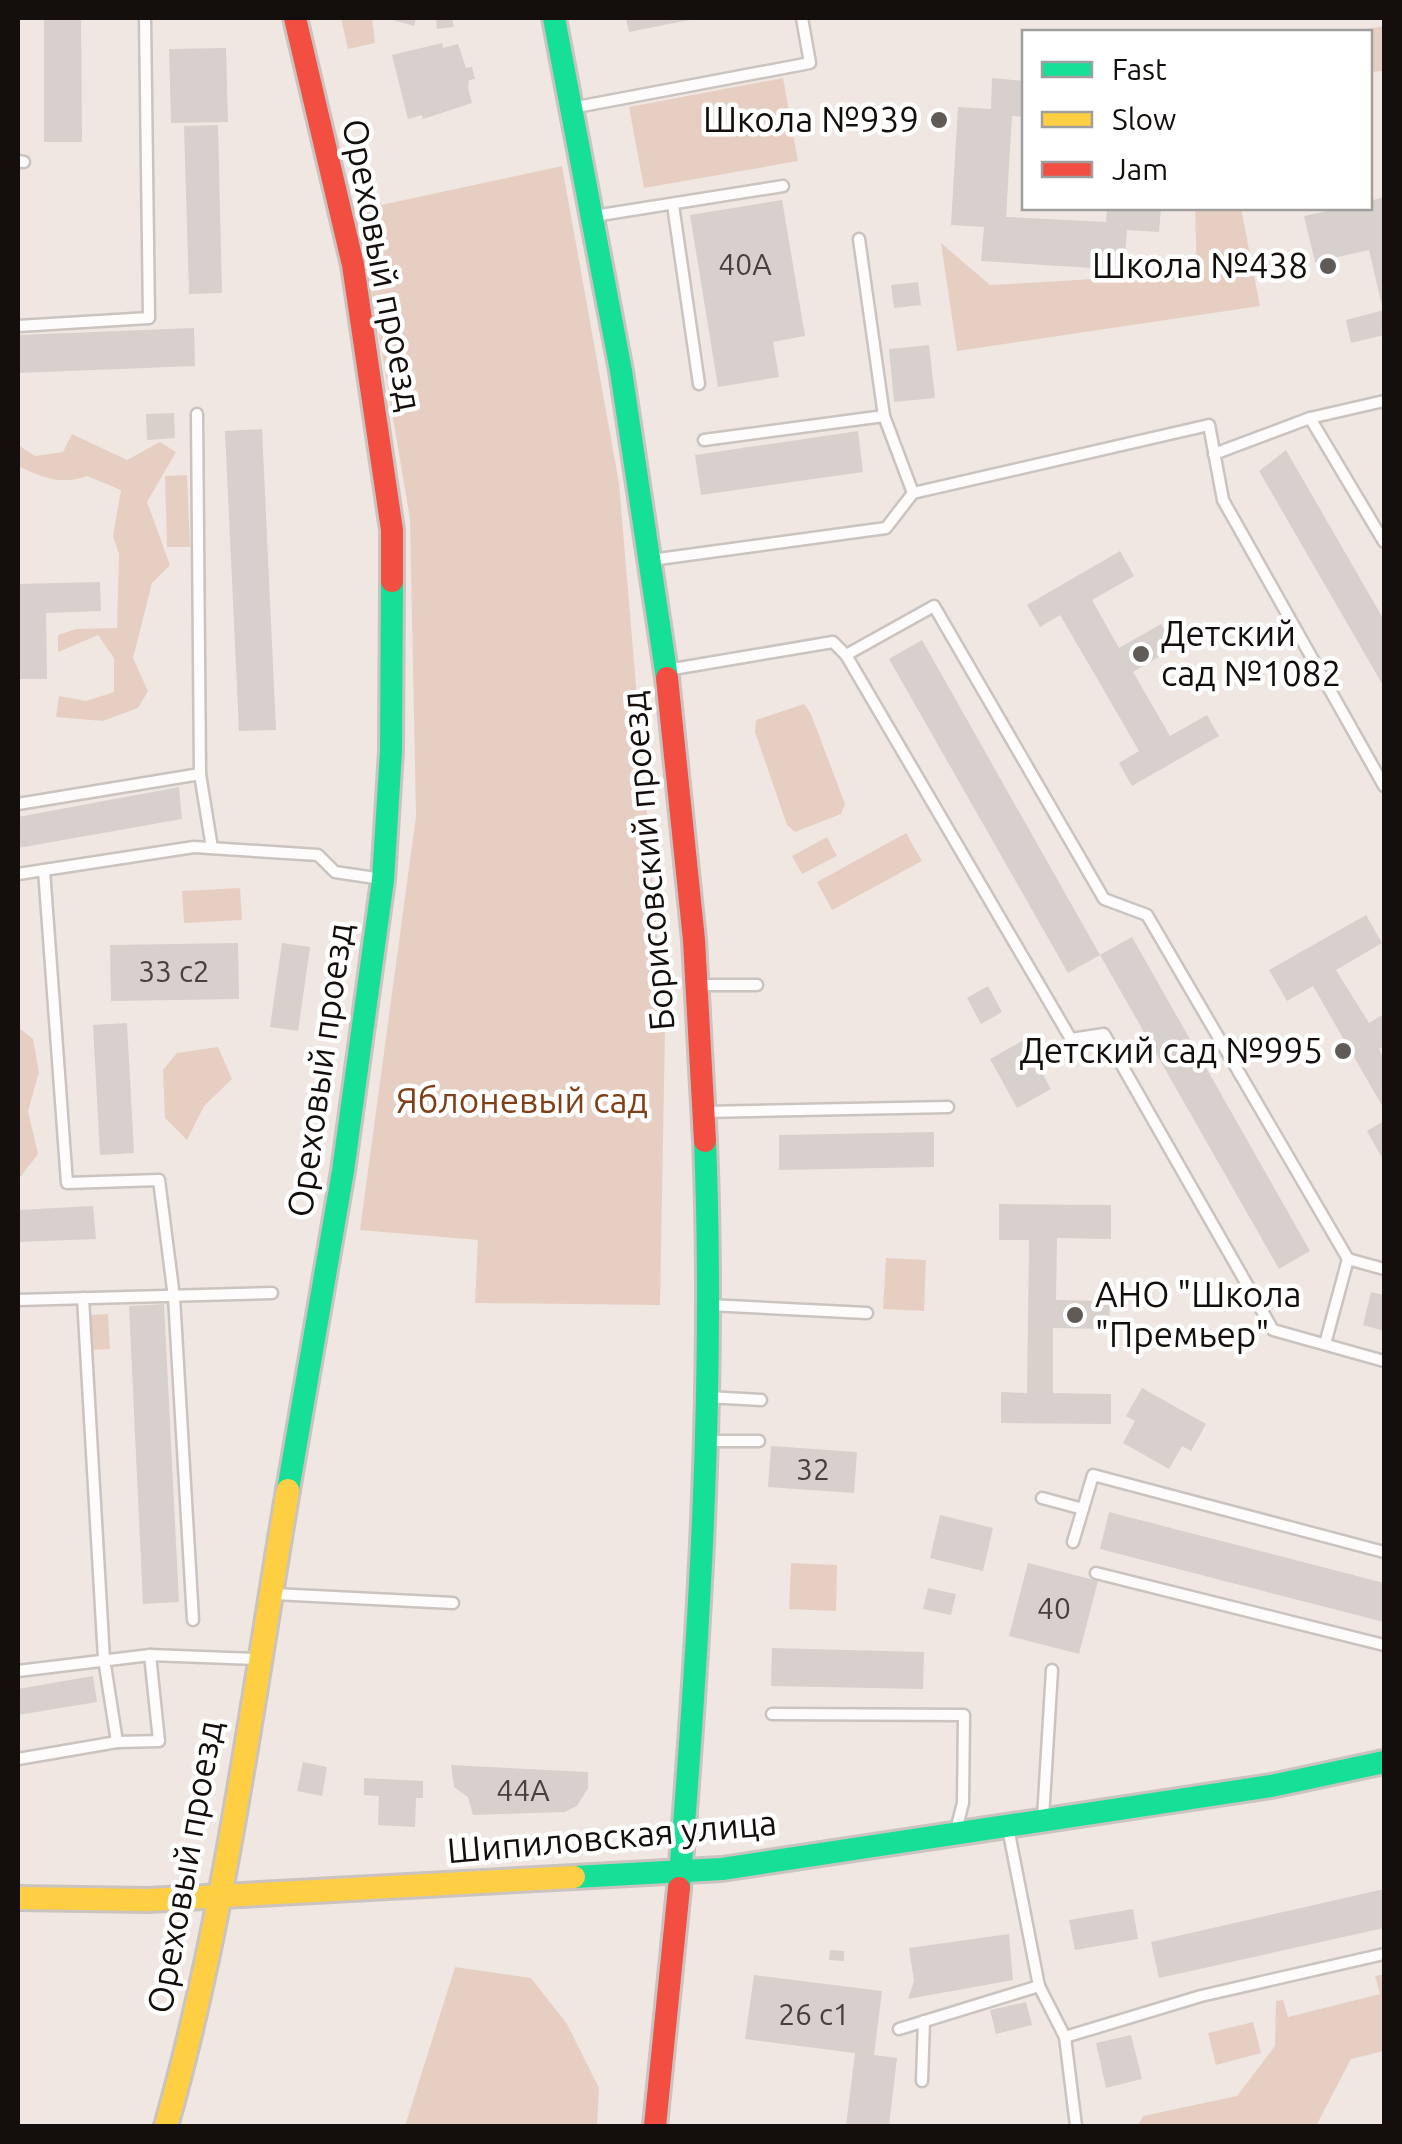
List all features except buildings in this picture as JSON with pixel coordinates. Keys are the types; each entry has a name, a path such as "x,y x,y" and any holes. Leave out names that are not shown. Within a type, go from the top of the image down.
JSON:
{"street":[{"name":"Ореховый проезд","path":"166,2126 187,2053 343,1171 383,880 391,751 392,530 353,265 295,18"},
{"name":"Борисовский проезд","path":"554,18 633,430 651,560 682,802 704,1112 705,1440 680,1874 654,2126"},
{"name":"Шипиловская улица","path":"18,1898 216,1896 680,1874 1271,1786 1384,1762"}],"lane":[{"path":"18,326 149,318 144,18"},
{"path":"573,107 810,63 802,18"},
{"path":"593,216 784,186"},
{"path":"672,205 700,384"},
{"path":"859,239 884,416 913,493"},
{"path":"1214,454 1310,418 1384,401"},
{"path":"197,414 200,774 212,848"},
{"path":"704,440 884,416"},
{"path":"1310,418 1384,542"},
{"path":"651,560 886,528 913,493 1209,425 1223,500 1384,786"},
{"path":"846,656 934,606 1104,899 1147,915 1348,1259 1384,1269"},
{"path":"666,670 833,642 846,656 1071,1040 1104,1034 1273,1330 1384,1361"},
{"path":"18,804 200,774"},
{"path":"18,874 212,848 318,855 335,872 383,880"},
{"path":"44,870 67,1183 159,1180 174,1296 193,1620"},
{"path":"695,985 757,985"},
{"path":"704,1112 948,1108"},
{"path":"1325,1344 1348,1259"},
{"path":"18,1300 272,1294"},
{"path":"83,1298 104,1658 117,1742"},
{"path":"707,1305 867,1313"},
{"path":"706,1396 761,1400"},
{"path":"705,1440 760,1441"},
{"path":"1073,1542 1093,1475 1384,1552"},
{"path":"1042,1498 1083,1509"},
{"path":"1096,1573 1384,1645"},
{"path":"268,1594 453,1603"},
{"path":"18,1759 117,1742 159,1741 150,1655"},
{"path":"18,1671 150,1655 258,1659"},
{"path":"1043,1819 1052,1670"},
{"path":"772,1714 964,1715 964,1803 956,1831"},
{"path":"1007,1825 1040,1986 1065,2037 1076,2126"},
{"path":"1065,2037 1202,1996 1384,1954"},
{"path":"899,2028 1040,1986"},
{"path":"922,2082 924,2021"}],"green space":[{"path":"341,18 372,18 375,43 348,49"},
{"path":"1384,26 1384,88 1383,71 1372,72 1372,30 1362,30"},
{"path":"783,78 798,161 644,188 629,107"},
{"name":"Яблоневый сад","path":"562,166 619,483 665,1030 660,1305 475,1303 478,1240 360,1230 416,816 410,519 358,210"},
{"path":"1195,210 1241,210 1260,306 957,351 941,243 990,285 1197,273"},
{"path":"72,434 127,460 160,442 176,452 147,502 170,565 152,583 133,658 148,691 138,708 103,721 56,717 59,696 86,701 114,692 114,658 98,635 58,652 58,635 76,629 117,628 119,554 113,536 121,490 87,476 60,480 18,466 18,445 35,456 63,452"},
{"path":"187,475 190,547 167,547 165,476"},
{"path":"804,704 845,804 841,814 795,832 787,825 755,732 756,720"},
{"path":"906,833 922,861 832,910 817,882"},
{"path":"827,837 837,856 802,874 792,856"},
{"path":"240,888 242,920 184,923 182,891"},
{"path":"18,1027 33,1039 39,1072 28,1111 38,1154 18,1180"},
{"path":"218,1047 232,1079 204,1106 187,1140 165,1118 163,1070 177,1053"},
{"path":"886,1258 926,1260 924,1311 883,1309"},
{"path":"108,1314 110,1349 90,1350 88,1315"},
{"path":"791,1563 837,1565 836,1611 789,1609"},
{"path":"455,1967 531,1978 567,2024 599,2088 597,2126 405,2126"},
{"path":"1384,1974 1384,2051 1351,2059 1316,2126 1138,2126 1143,2116 1237,2096 1275,2046 1276,2001 1283,2000 1288,2017 1380,1994 1375,1976"},
{"path":"1253,2022 1261,2053 1216,2065 1208,2033"}],"traffic: fast":[{"path":"554,18 621,371 667,678"},
{"path":"288,1490 343,1171 383,880 391,751 392,581"},
{"path":"679,1888 703,1515 708,1328 705,1141"},
{"path":"574,1877 722,1869 1271,1786 1384,1762"}],"traffic: slow":[{"path":"166,2126 221,1890 288,1490"},
{"path":"18,1898 148,1900 574,1877"}],"traffic: jam":[{"path":"295,18 353,265 392,530 392,581"},
{"path":"667,678 694,940 705,1141"},
{"path":"655,2126 679,1888"}],"place":[{"name":"Школа №939","path":"939,120"},
{"name":"Школа №438","path":"1328,266"},
{"name":"Детский сад №1082","path":"1141,654"},
{"name":"Детский сад №995","path":"1343,1051"},
{"name":"АНО \"Школа \"Премьер\"","path":"1075,1315"}]}
